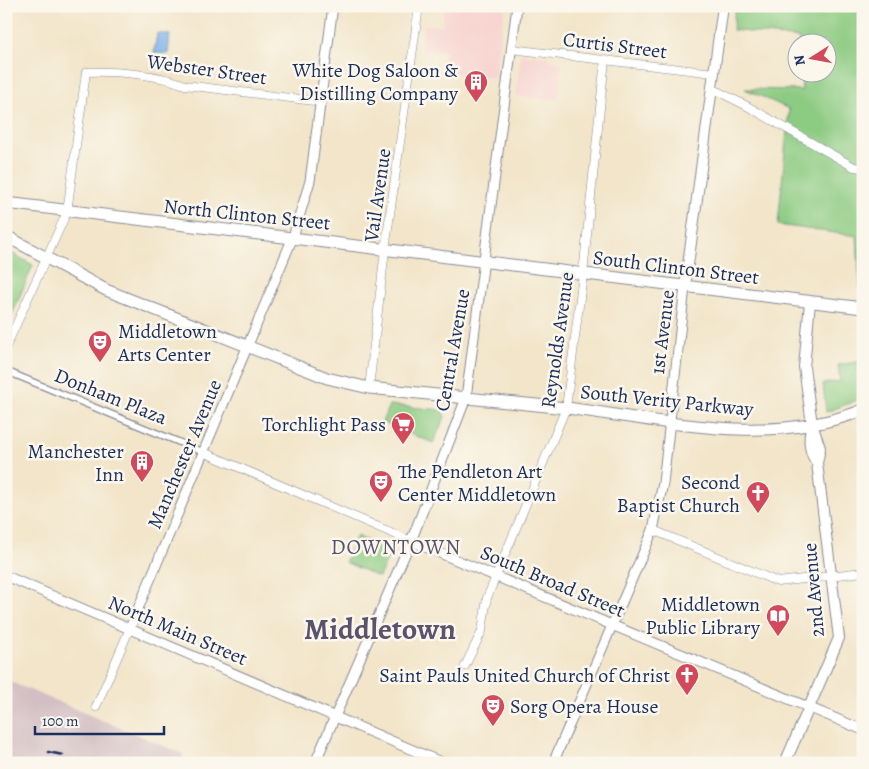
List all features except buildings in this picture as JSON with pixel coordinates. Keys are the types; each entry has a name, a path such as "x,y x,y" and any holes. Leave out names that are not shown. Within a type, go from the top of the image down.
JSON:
{"main road":[{"name":"1st Avenue","path":"685,287 723,6"},
{"name":"North Clinton Street","path":"6,203 67,212 293,237 484,263"},
{"name":"South Verity Parkway","path":"6,236 106,290 327,378 369,388 566,408 668,422 739,429 812,424 843,418 863,410"},
{"name":"South Clinton Street","path":"484,263 863,308"},
{"name":"2nd Avenue","path":"785,763 839,638 817,463 811,454 809,435 812,424 804,367 810,302"}],"street":[{"name":"Manchester Avenue","path":"96,707 293,237 310,181 322,102 332,6"},
{"name":"Vail Avenue","path":"369,388 385,250 419,6"},
{"name":"Central Avenue","path":"315,763 411,540 466,398 518,6"},
{"name":"Curtis Street","path":"511,48 714,73"},
{"name":"Reynolds Avenue","path":"465,666 482,631 487,598 566,408 583,274 604,59"},
{"name":"Webster Street","path":"67,212 86,72 101,71 173,80 186,85 322,102"},
{"path":"713,89 747,106 854,167 863,168"},
{"path":"6,347 67,212"},
{"name":"1st Avenue","path":"553,763 614,626 653,530 663,483 668,422 685,287"},
{"name":"Donham Plaza","path":"6,371 204,452"},
{"name":"South Broad Street","path":"204,452 863,730"},
{"path":"653,530 778,582 863,572"},
{"name":"North Main Street","path":"6,576 443,763"}],"shaded area":[{"path":"444,6 505,6 494,78 442,71 445,51 422,49 424,25 442,26"},
{"path":"521,54 547,56 549,60 562,63 558,98 552,100 516,96"},
{"path":"6,680 183,754 181,763 6,763"}],"green space":[{"path":"735,6 863,6 863,336 857,236 778,225 789,109 745,89 802,90 802,82 836,82 836,32 786,32 786,37 733,30"},
{"path":"6,250 33,265 10,319 6,320"},
{"path":"863,361 863,398 826,412 823,384 840,381 838,365"},
{"path":"389,405 442,410 445,417 433,443 382,422"},
{"path":"357,536 391,552 379,577 345,562"}],"water":[{"path":"157,33 170,35 168,54 154,53"}],"railway":[{"path":"48,752 63,755"}],"place":[{"name":"White Dog Saloon & Distilling Company","path":"476,103"},
{"name":"Middletown Arts Center","path":"100,363"},
{"name":"Torchlight Pass","path":"403,445"},
{"name":"Manchester Inn","path":"142,483"},
{"name":"The Pendleton Art Center Middletown","path":"381,503"},
{"name":"Second Baptist Church","path":"758,514"},
{"name":"Middletown Public Library","path":"778,637"},
{"name":"Saint Pauls United Church of Christ","path":"687,696"},
{"name":"Sorg Opera House","path":"493,727"}],"district":[{"name":"DOWNTOWN","path":"396,547"},
{"name":"Middletown","path":"380,629"}]}
